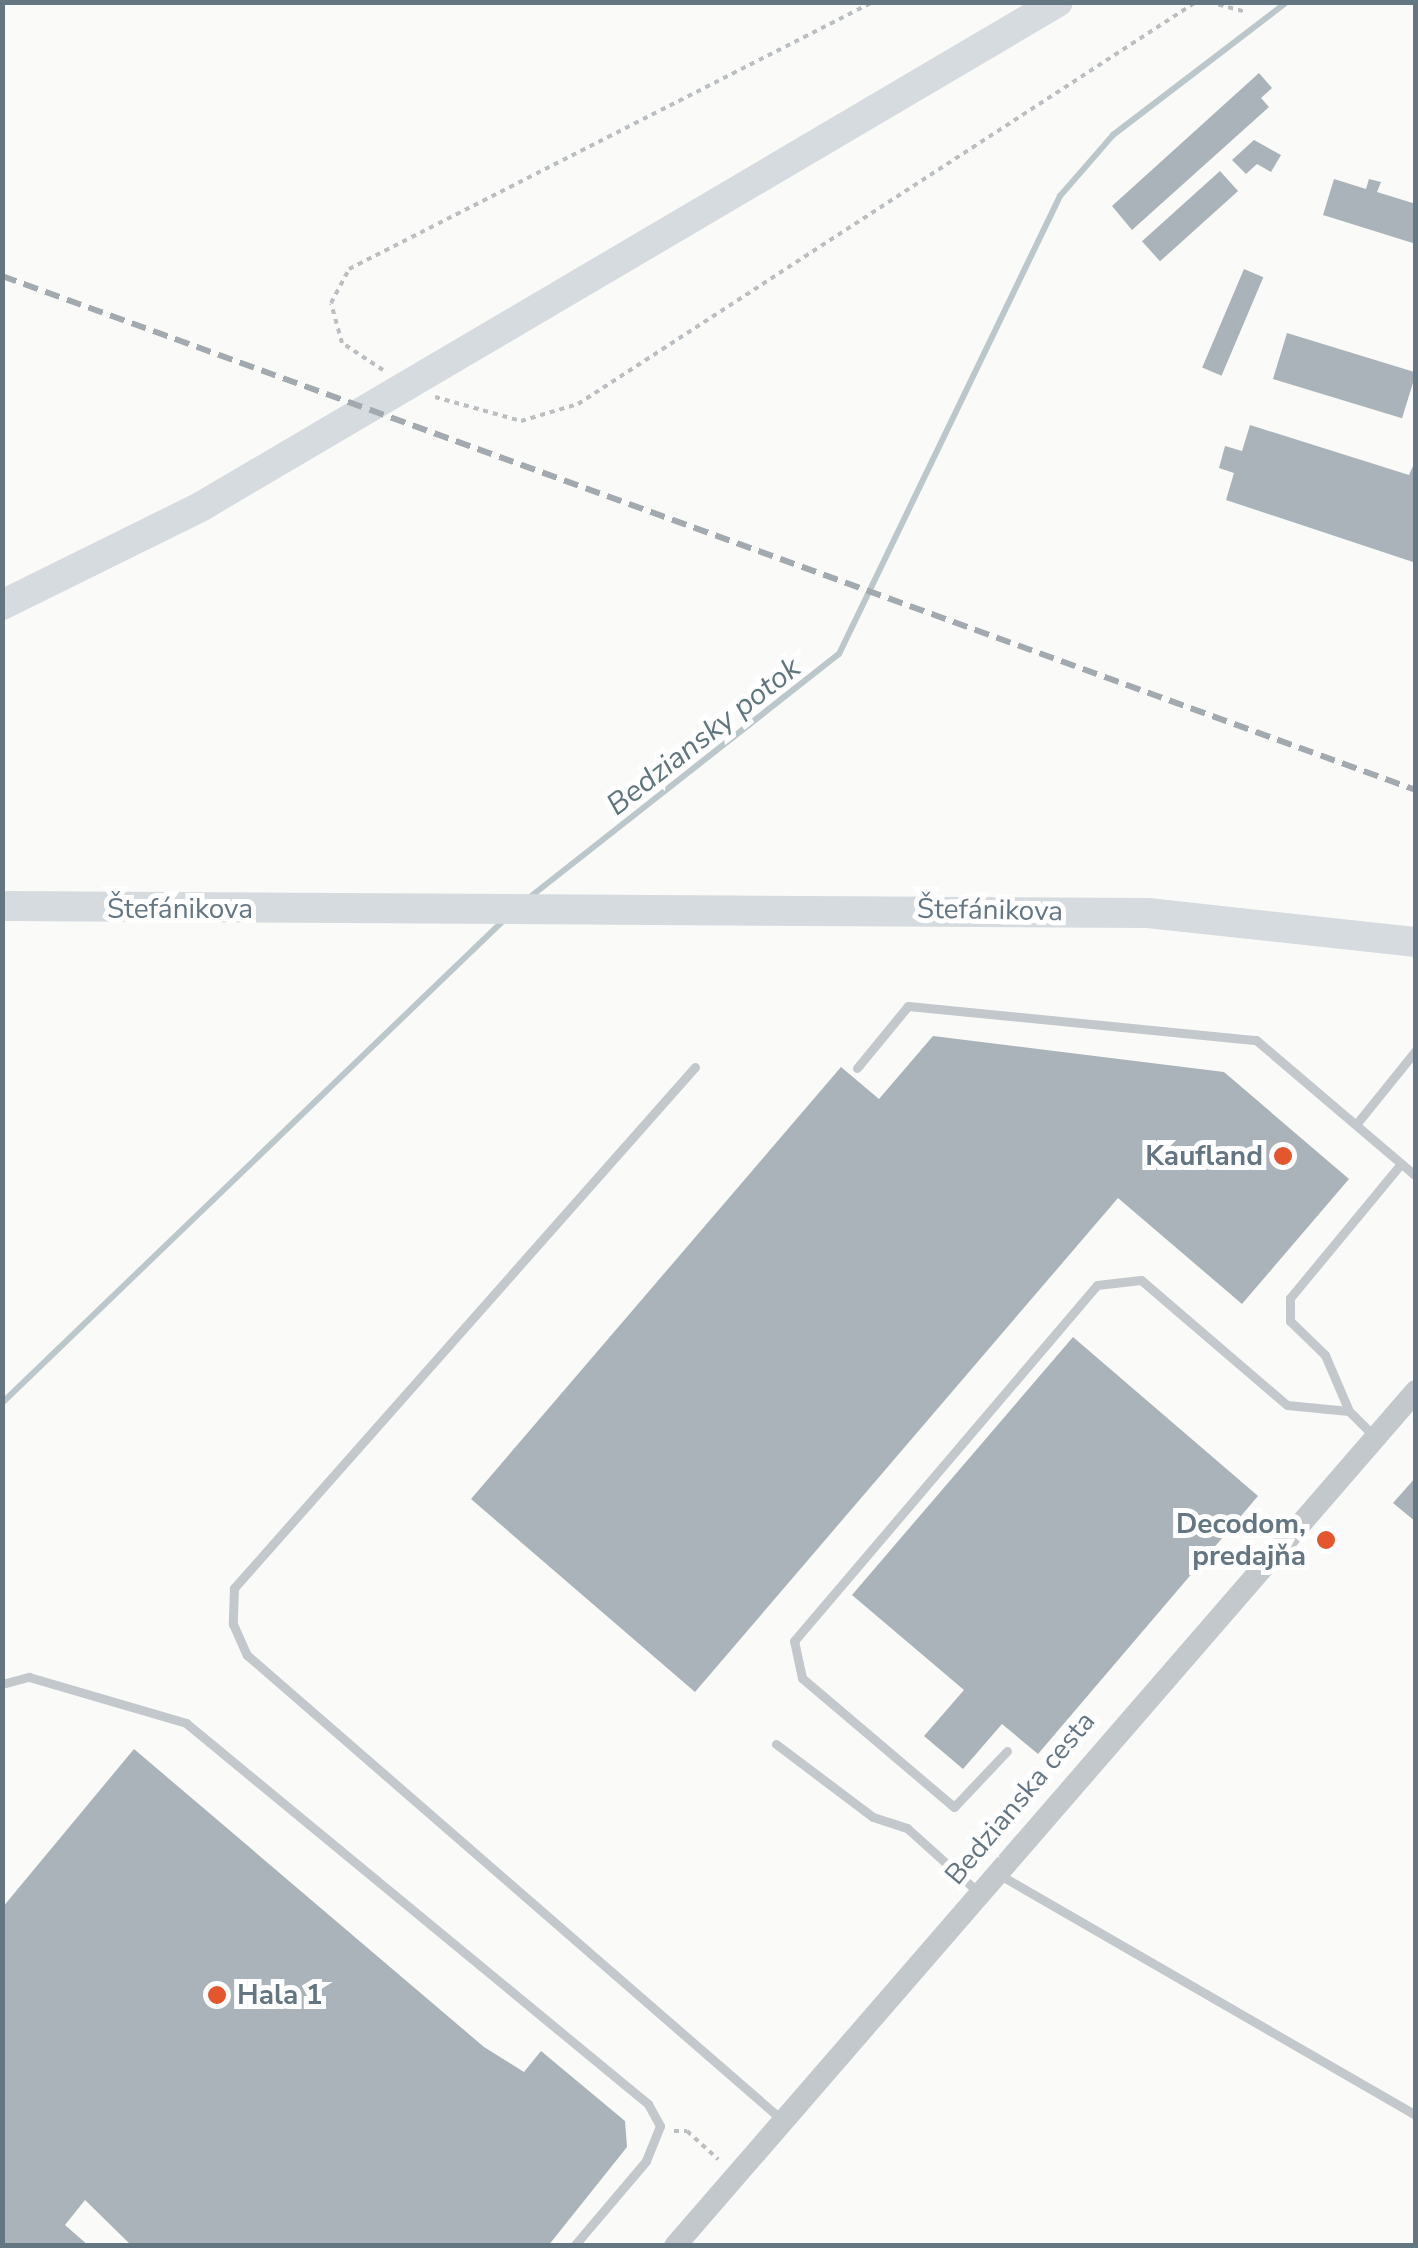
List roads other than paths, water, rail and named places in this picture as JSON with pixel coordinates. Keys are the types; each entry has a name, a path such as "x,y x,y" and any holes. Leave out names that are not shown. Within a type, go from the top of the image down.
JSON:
{"main road":[{"path":"2,605 202,506 497,337 1058,2"},
{"name":"Štefánikova","path":"2,906 1148,913 1416,942"}],"street":[{"name":"Bedzianska cesta","path":"674,2246 1416,1392"}],"lane":[{"path":"857,1068 908,1006 1256,1040 1358,1122 1416,1176"},
{"path":"1358,1122 1416,1050"},
{"path":"695,1067 234,1588 232,1624 247,1655 781,2119"},
{"path":"1375,1437 1349,1411 1325,1354 1290,1321 1290,1298 1401,1164"},
{"path":"1006,1751 954,1807 802,1678 794,1641 1097,1285 1142,1280 1287,1405 1349,1411"},
{"path":"2,1684 29,1677 186,1723 648,2104 657,2132 646,2161 574,2246"},
{"path":"776,1744 873,1817 907,1828 980,1894"},
{"path":"998,1873 1416,2115"}],"waterway":[{"path":"530,897 839,654 1060,196 1113,135 1287,2"},
{"name":"Bedziansky potok","path":"2,1403 506,918"}],"railway":[{"path":"2,276 1416,790"}],"place":[{"name":"Kaufland","path":"1283,1156"},
{"name":"Decodom, predajňa","path":"1326,1540"},
{"name":"Hala 1","path":"217,1995"}]}
